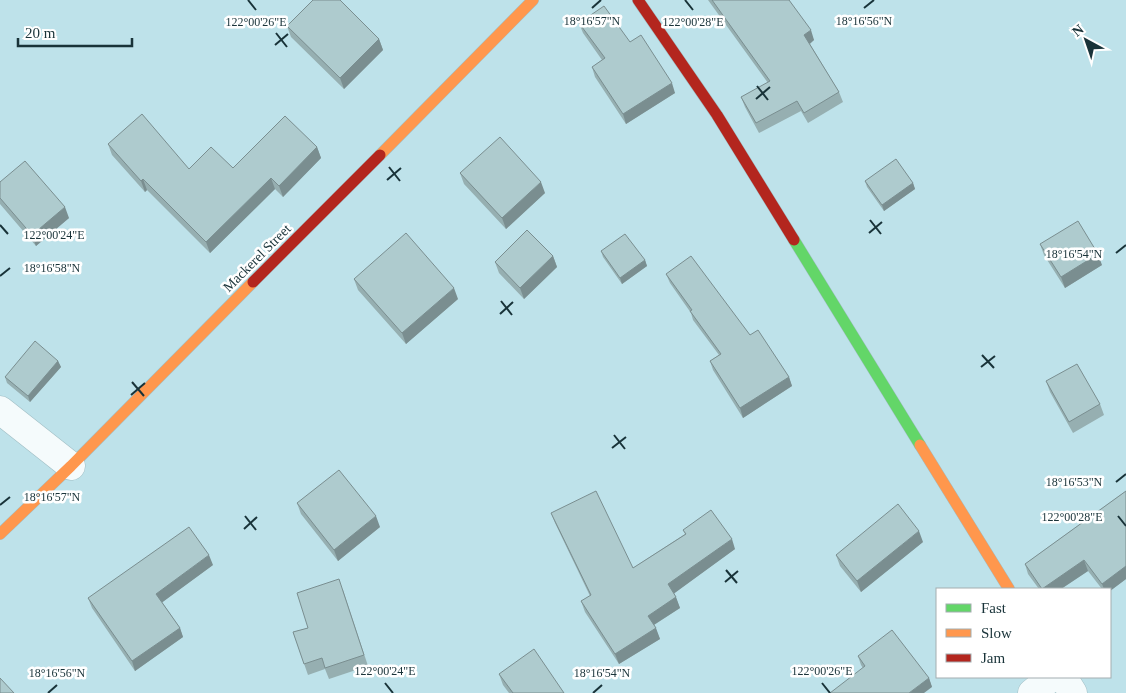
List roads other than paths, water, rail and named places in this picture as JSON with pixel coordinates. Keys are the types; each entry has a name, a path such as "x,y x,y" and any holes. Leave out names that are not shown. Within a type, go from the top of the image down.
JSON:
{"street":[{"name":"Mackerel Street","path":"0,534 71,466 533,0"},
{"path":"638,0 717,115 1008,588"},
{"path":"0,410 71,466"},
{"path":"1032,693 1051,678"},
{"path":"1064,678 1073,693"}]}
